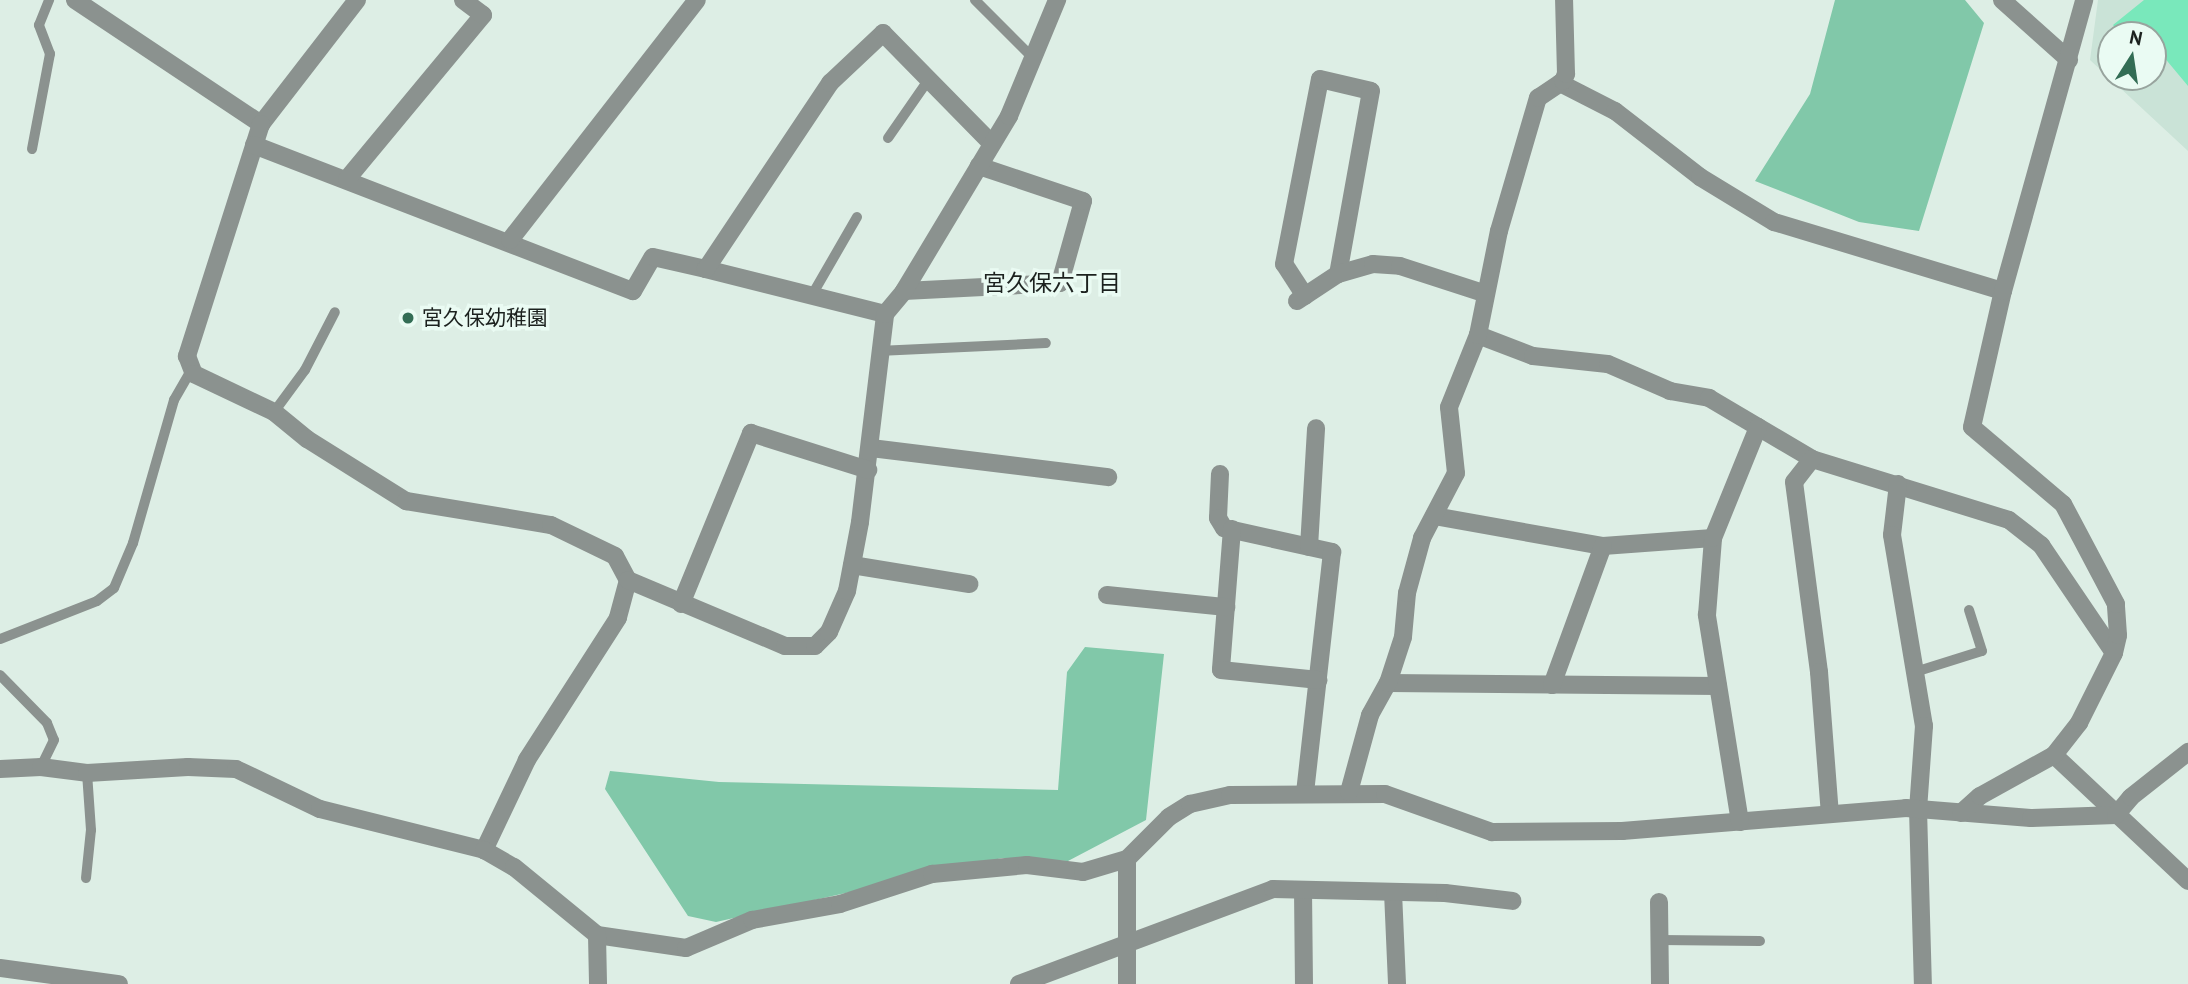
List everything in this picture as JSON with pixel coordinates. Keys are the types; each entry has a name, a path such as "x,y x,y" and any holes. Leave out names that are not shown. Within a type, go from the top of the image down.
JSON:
{"street":[{"path":"75,0 261,124"},
{"path":"356,0 261,124 187,356 194,374 274,412 307,439 406,500 551,525 615,556 628,580 785,646 815,646 829,632 852,565 871,448 877,351 885,314 904,291 979,166 990,142 1009,116 1057,0"},
{"path":"347,179 483,15 463,0"},
{"path":"510,240 697,0"},
{"path":"1349,792 1370,715 1388,683 1403,637 1410,582 1422,538 1456,473 1449,407 1478,335 1499,230 1538,98 1560,83 1566,74 1564,0"},
{"path":"1961,813 1980,796 2054,755 2078,723 2114,653 2118,635 2116,604 2063,504 1972,427 2003,291 2084,0"},
{"path":"2011,3 2068,60"},
{"path":"706,269 830,83 883,33 990,142"},
{"path":"1338,274 1371,91 1320,79 1284,264 1301,299 1338,274 1373,264 1400,266 1486,294"},
{"path":"1560,83 1615,111 1700,177 1774,222 2003,291"},
{"path":"254,145 510,240 634,291 653,257 885,314"},
{"path":"904,291 1060,283 1083,201 979,166"},
{"path":"1478,335 1533,356 1608,364 1670,391 1709,398 1812,459 2010,520 2041,545 2114,653"},
{"path":"1740,822 1707,615 1713,538 1758,427"},
{"path":"1308,547 1316,428"},
{"path":"681,604 751,433 868,470"},
{"path":"871,448 1108,477"},
{"path":"1812,459 1794,482 1819,672 1830,814"},
{"path":"1220,474 1218,518 1224,528 1332,552 1305,792"},
{"path":"1898,484 1892,535 1924,726 1918,809 1923,984"},
{"path":"1434,516 1603,546 1713,538"},
{"path":"1232,529 1221,670 1318,680"},
{"path":"1552,685 1603,546"},
{"path":"852,565 969,584"},
{"path":"484,850 527,760 618,618 628,580"},
{"path":"1107,596 1226,607"},
{"path":"1388,683 1718,686"},
{"path":"0,769 41,767 87,773 188,767 236,769 320,808 484,850 514,867 597,935 686,948 752,920 840,904 932,874 1027,865 1083,872 1127,859 1190,804 1230,795 1305,792 1385,794 1492,832 1622,831 1918,809 2031,818 2116,815 2131,797 2188,752"},
{"path":"2054,755 2188,881"},
{"path":"1127,859 1127,984"},
{"path":"1026,983 1126,942 1273,889 1393,892 1513,901"},
{"path":"1303,890 1304,984"},
{"path":"1393,892 1397,984"},
{"path":"1659,902 1660,984"},
{"path":"597,935 598,984"},
{"path":"0,968 119,984"}],"lane":[{"path":"32,149 50,54 40,25 49,0"},
{"path":"975,0 1034,58"},
{"path":"888,138 929,79"},
{"path":"812,296 857,217"},
{"path":"274,412 305,370 335,312"},
{"path":"877,351 1046,343"},
{"path":"0,639 97,601 114,588 133,543 174,400 192,369"},
{"path":"1915,672 1982,651 1969,610"},
{"path":"0,676 47,723 54,740 41,767"},
{"path":"86,878 91,830 87,773"},
{"path":"1660,940 1760,941"}],"shaded area":[{"path":"2098,0 2188,0 2188,151 2123,91 2167,91 2167,21 2097,21 2097,66 2090,60"}],"green space":[{"path":"1835,0 1965,0 1984,23 1919,231 1859,222 1755,181 1810,94"},
{"path":"1085,647 1164,654 1146,820 1068,861 1002,858 716,922 688,916 605,789 610,771 719,782 1058,790 1067,672"}],"building":[{"path":"2144,0 2188,0 2188,86 2167,61 2167,21 2118,21"}],"place":[{"name":"宮久保幼稚園","path":"408,318"}],"district":[{"name":"宮久保六丁目","path":"1052,283"}]}
